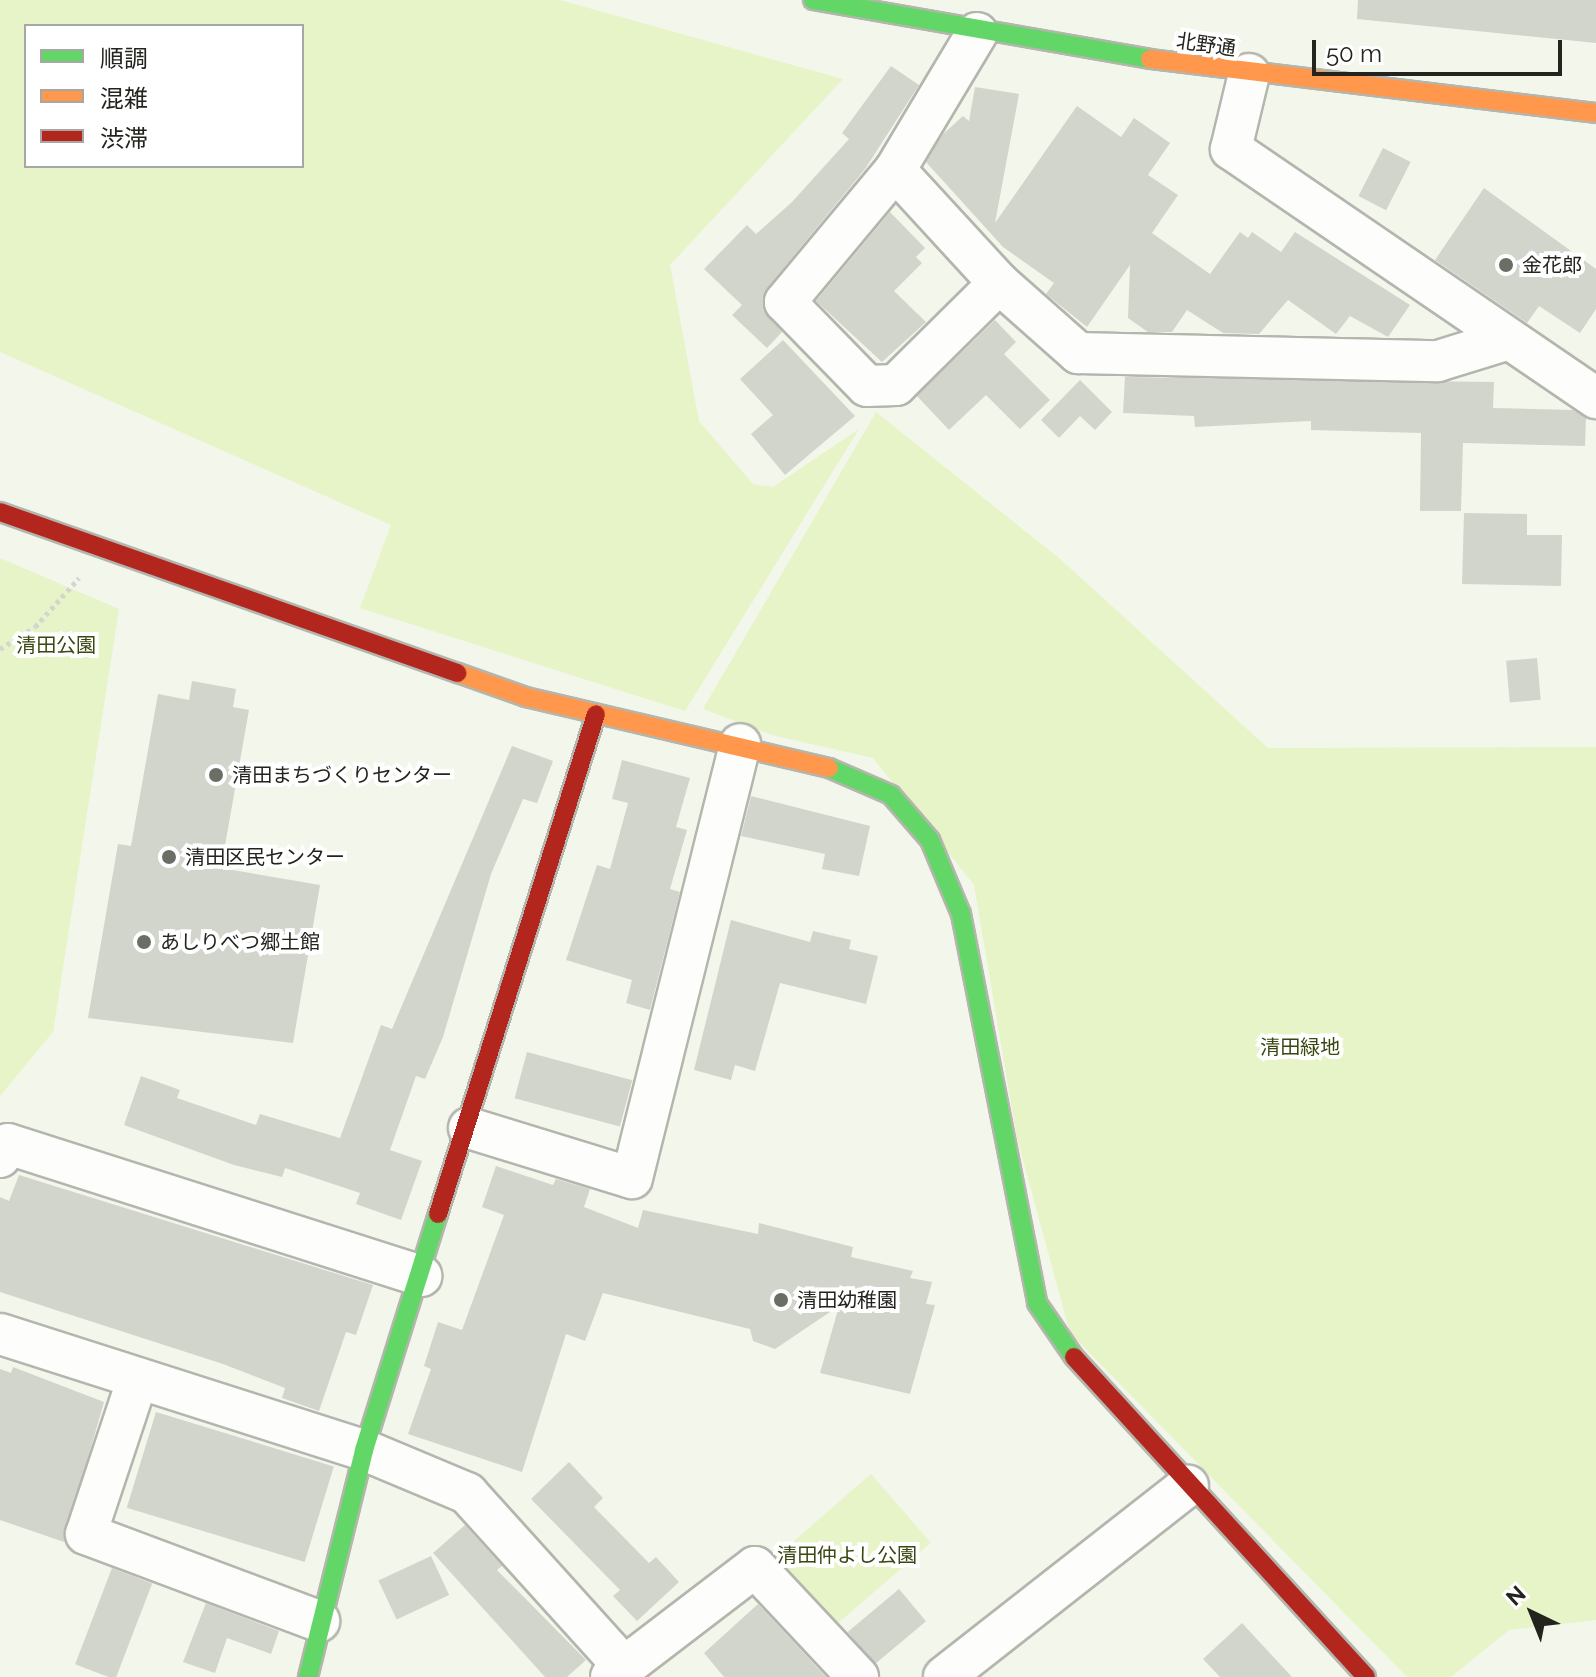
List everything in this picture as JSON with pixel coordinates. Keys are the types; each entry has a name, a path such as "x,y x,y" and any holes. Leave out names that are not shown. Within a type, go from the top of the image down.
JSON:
{"street":[{"name":"北野通","path":"813,0 898,8 977,33 1249,74 1596,113"},
{"path":"977,33 895,170 785,302 867,386 896,385 999,283"},
{"path":"1249,74 1231,149 1596,398"},
{"path":"895,170 999,283 1078,353 1438,361 1509,339"},
{"path":"0,512 526,697 740,744 848,772 891,795 930,840 961,914 1037,1303 1092,1383 1366,1677"},
{"path":"308,1677 319,1621 364,1450 469,1128 596,714"},
{"path":"469,1128 632,1178 740,744"},
{"path":"0,1157 8,1144 421,1276"},
{"path":"0,1334 137,1381 364,1450 467,1493 617,1672 755,1567 858,1677"},
{"path":"137,1381 86,1534 319,1621"},
{"path":"944,1677 1188,1486"}],"path":[{"path":"0,649 35,627 107,548"}],"green space":[{"path":"0,0 560,0 843,79 670,265 699,421 753,484 773,487 859,429 685,711 360,608 391,525 0,352"},
{"name":"清田緑地","path":"876,412 1059,558 1268,748 1596,747 1596,1620 1509,1630 1451,1677 1407,1677 1070,1333 1017,1138 974,885 873,758 772,735 703,709"},
{"name":"清田公園","path":"0,558 119,609 53,1032 0,1096"},
{"name":"清田仲よし公園","path":"871,1474 931,1543 832,1629 772,1560"}],"building":[{"path":"1358,0 1596,0 1596,43 1357,19"},
{"path":"891,66 919,85 865,169 767,288 763,309 782,332 767,348 732,315 742,305 704,269 747,225 756,234 792,202 849,139 842,133"},
{"path":"975,87 1019,94 995,223 1077,106 1121,137 1134,118 1170,143 1148,175 1178,195 1152,233 1210,274 1240,232 1248,238 1252,232 1281,252 1295,232 1410,305 1388,337 1350,316 1336,334 1288,300 1259,334 1223,333 1187,310 1172,332 1148,332 1128,318 1130,265 1087,327 1046,294 1054,283 1003,247 926,162 943,134 963,116 969,121"},
{"path":"1383,148 1411,162 1386,210 1358,196"},
{"path":"1484,188 1596,269 1596,309 1580,333 1539,306 1527,323 1435,260"},
{"path":"890,212 925,248 916,257 922,263 894,291 926,322 882,362 816,301"},
{"path":"995,320 1016,342 1004,354 1050,400 1020,429 986,395 949,430 917,396"},
{"path":"783,340 855,416 785,475 751,434 773,415 740,379"},
{"path":"1125,377 1494,382 1493,408 1573,410 1586,418 1585,446 1463,443 1461,511 1420,511 1421,433 1311,430 1311,421 1195,427 1194,416 1123,413"},
{"path":"1080,380 1112,412 1095,430 1080,416 1059,438 1041,420"},
{"path":"1464,513 1527,514 1527,535 1562,535 1561,586 1462,584"},
{"path":"1537,658 1541,700 1510,703 1506,661"},
{"name":"清田区民センター","path":"192,681 236,689 233,707 249,710 221,868 320,885 293,1043 88,1018 118,844 131,846 158,694 189,700"},
{"path":"512,746 553,761 537,803 523,799 491,874 443,1037 425,1079 416,1076 390,1150 422,1161 401,1220 356,1204 360,1193 285,1168 282,1177 234,1165 124,1125 141,1076 180,1090 177,1098 256,1125 260,1114 340,1138 381,1025 392,1029"},
{"path":"622,760 690,778 676,827 687,830 670,889 680,892 650,1010 626,1003 632,980 566,960 597,865 610,869 628,803 612,799"},
{"path":"751,796 870,826 859,876 822,869 825,854 741,836"},
{"path":"731,920 810,942 813,931 851,940 849,949 878,956 866,1004 780,983 755,1071 735,1065 731,1080 694,1070"},
{"path":"527,1052 632,1080 620,1127 515,1098"},
{"path":"496,1166 553,1185 556,1179 590,1189 584,1207 638,1228 643,1210 758,1234 759,1223 853,1247 851,1257 913,1271 910,1278 932,1282 926,1304 935,1305 910,1394 820,1373 839,1306 775,1349 753,1341 750,1329 603,1293 585,1341 566,1334 522,1472 408,1434 431,1369 424,1366 438,1322 462,1330 504,1215 482,1207"},
{"path":"19,1175 373,1285 356,1335 346,1332 319,1411 282,1398 285,1388 223,1364 0,1292 0,1197 9,1201"},
{"path":"13,1367 104,1402 64,1542 0,1520 0,1369 11,1373"},
{"path":"156,1412 334,1466 305,1562 127,1508"},
{"path":"569,1462 603,1498 594,1507 649,1563 656,1557 679,1582 637,1621 613,1596 620,1590 531,1499"},
{"path":"465,1525 502,1566 497,1570 586,1660 567,1677 545,1677 433,1553"},
{"path":"431,1556 449,1595 397,1619 378,1581"},
{"path":"112,1568 152,1583 116,1677 75,1664"},
{"path":"899,1589 926,1621 875,1664 848,1632"},
{"path":"206,1603 279,1631 271,1654 227,1638 215,1673 183,1662"},
{"path":"758,1604 826,1677 724,1677 704,1653"},
{"path":"1242,1623 1292,1677 1220,1677 1203,1659"}],"traffic: fast":[{"path":"813,0 1150,59"},
{"path":"829,768 891,795 930,840 961,914 1037,1303 1074,1357"},
{"path":"308,1677 364,1450 438,1214"}],"traffic: slow":[{"path":"1150,59 1596,113"},
{"path":"458,673 526,697 829,768"}],"traffic: jam":[{"path":"0,512 458,673"},
{"path":"438,1214 596,714"},
{"path":"1074,1357 1366,1677"}],"place":[{"name":"金花郎","path":"1506,265"},
{"name":"清田まちづくりセンター","path":"216,775"},
{"name":"清田区民センター","path":"169,857"},
{"name":"あしりべつ郷土館","path":"144,942"},
{"name":"清田幼稚園","path":"781,1300"}]}
